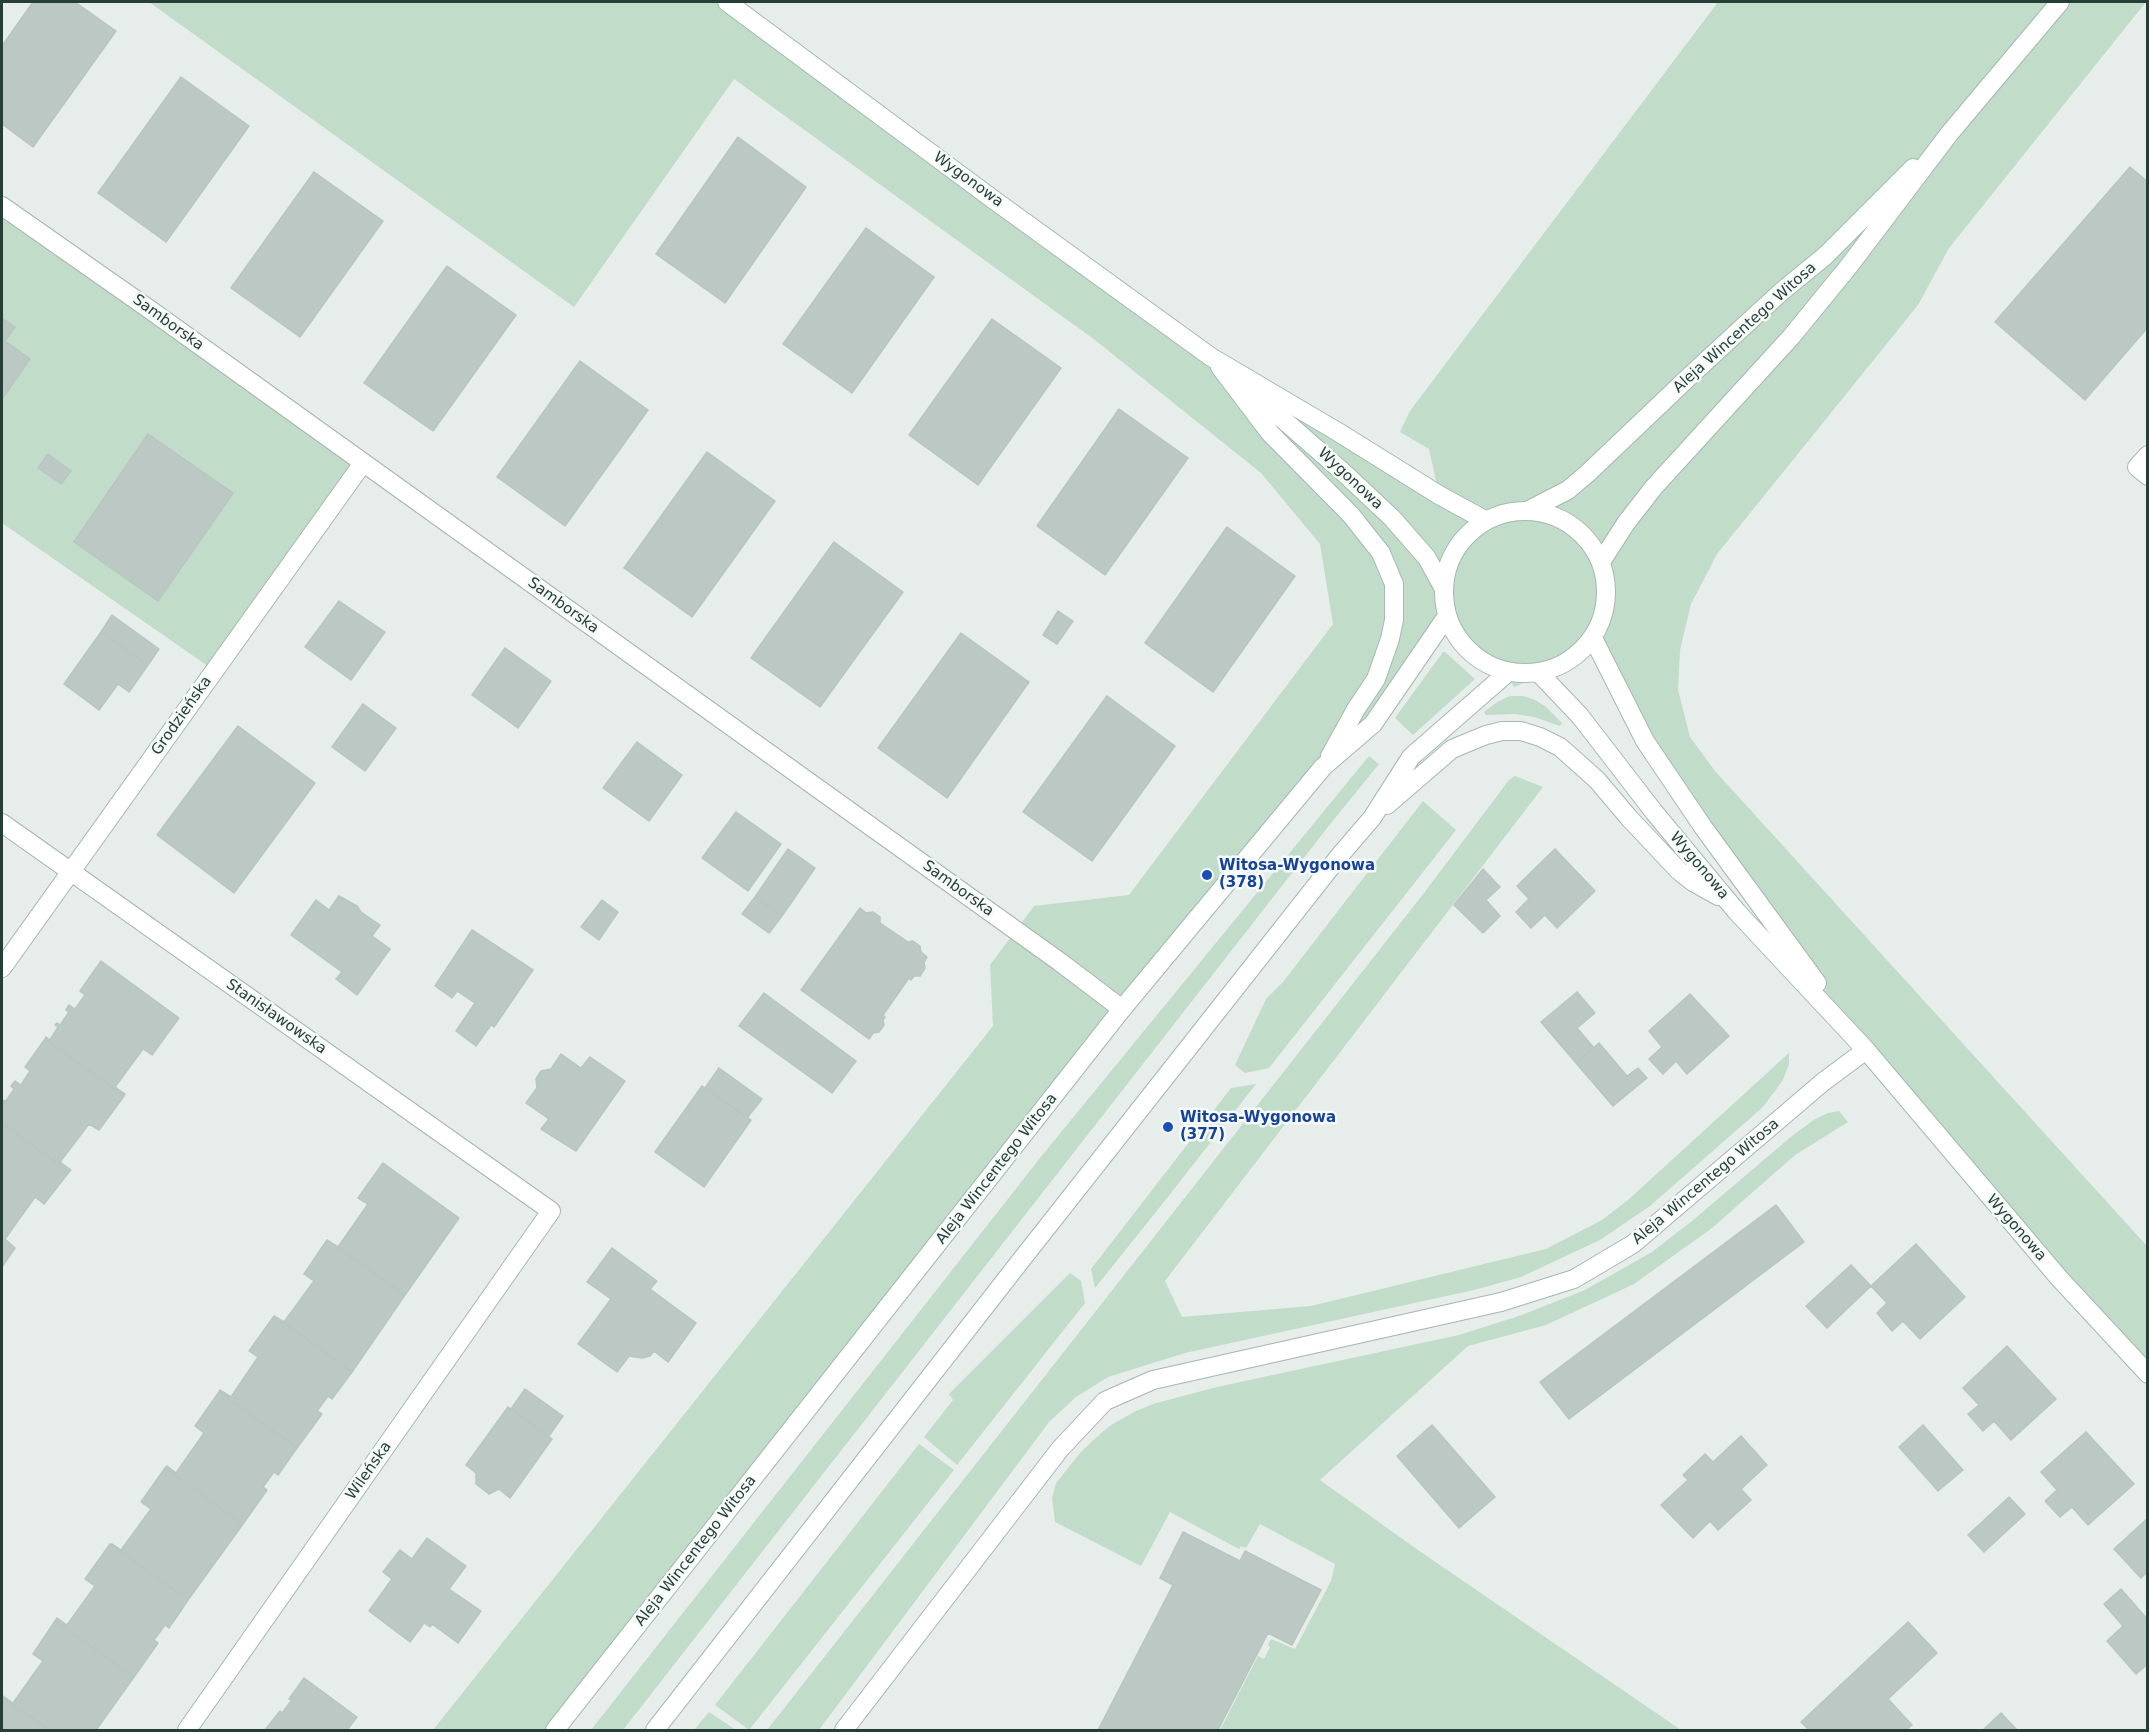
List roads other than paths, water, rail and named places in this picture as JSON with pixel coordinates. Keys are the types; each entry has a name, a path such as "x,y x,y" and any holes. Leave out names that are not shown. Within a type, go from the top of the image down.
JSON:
{"street":[{"name":"Wygonowa","path":"727,2 1211,357 1343,472 1392,518 1427,558 1445,592"},
{"name":"Aleja Wincentego Witosa","path":"1601,562 1626,523 1654,487 1791,337 1849,266 1949,134 2060,2"},
{"name":"Aleja Wincentego Witosa","path":"1531,509 1568,490 1588,473 1781,292 1825,256 1886,193 1949,134"},
{"name":"Samborska","path":"2,206 1060,962 1122,1009"},
{"name":"Wygonowa","path":"1211,357 1439,495 1483,519"},
{"path":"1211,357 1270,433 1296,462 1351,515 1381,553 1394,584 1394,610 1390,639 1376,679 1323,767"},
{"path":"2148,455 2137,467 2148,476"},
{"name":"Grodzieńska","path":"2,968 363,463"},
{"path":"1531,509 1563,521 1584,535 1601,562 1606,597 1602,618 1593,638 1580,652 1540,674 1506,674 1479,658 1460,641 1447,616 1445,572 1451,555 1465,536 1483,519 1531,509"},
{"name":"Aleja Wincentego Witosa","path":"555,1731 1122,1009 1323,767 1373,724 1447,616"},
{"name":"Wygonowa","path":"1593,638 1645,741 1703,827 1866,1050"},
{"path":"655,1731 1022,1259 1341,854 1372,818 1411,757 1506,674"},
{"name":"Wygonowa","path":"1540,674 1580,716 1654,812 1737,912 1866,1050 2060,1278 2148,1374"},
{"path":"1372,818 1452,749 1486,735 1502,731 1521,731 1560,747 1597,780 1679,871 1693,882 1722,898 1737,912"},
{"name":"Stanisławowska","path":"2,823 551,1212"},
{"name":"Aleja Wincentego Witosa","path":"844,1731 1060,1449 1105,1401 1153,1380 1501,1302 1574,1279 1634,1244 1823,1082 1866,1050"},
{"name":"Wileńska","path":"187,1731 551,1212"}],"place":[{"name":"Witosa-Wygonowa (378)","path":"1207,875"},
{"name":"Witosa-Wygonowa (377)","path":"1168,1127"}]}
